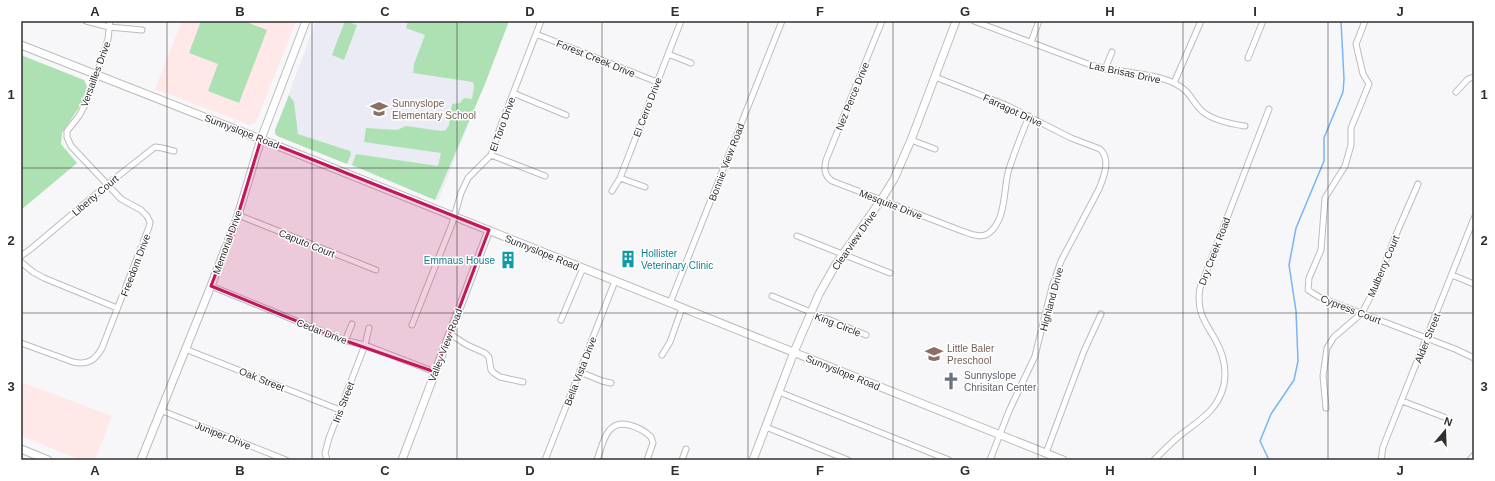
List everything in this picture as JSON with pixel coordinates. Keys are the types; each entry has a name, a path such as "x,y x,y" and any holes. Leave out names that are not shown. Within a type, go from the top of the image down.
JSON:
{"street":[{"path":"86,21 109,27 142,30"},
{"name":"Versailles Drive","path":"71,146 67,137 67,131 86,103 104,52 110,21"},
{"name":"Memorial Drive","path":"141,460 238,215 261,139 306,21"},
{"name":"El Toro Drive","path":"412,325 454,218 461,193 468,178 491,155 495,139 541,21"},
{"name":"El Cerro Drive","path":"612,191 620,178 681,21"},
{"name":"Bonnie View Road","path":"670,303 782,21"},
{"name":"Nez Perce Drive","path":"825,172 826,160 882,21"},
{"name":"Clearview Drive","path":"753,460 794,352 824,284 894,179 911,140 956,21"},
{"name":"Las Brisas Drive","path":"974,21 1088,64 1106,69 1145,74 1174,83 1186,91 1199,108 1208,115 1229,123 1245,126"},
{"path":"1031,42 1039,21"},
{"path":"1174,83 1201,21"},
{"path":"1248,58 1263,21"},
{"name":"Cypress Court","path":"1365,21 1356,44 1363,74 1369,84 1351,128 1352,145 1345,166 1325,198 1321,250 1309,278 1308,290 1313,294 1455,349 1474,358"},
{"name":"Forest Creek Drive","path":"536,34 657,82"},
{"name":"Sunnyslope Road","path":"21,46 261,139 454,218 489,230 1063,460"},
{"path":"1106,69 1112,52"},
{"path":"668,54 691,63"},
{"name":"Farragot Drive","path":"935,77 1006,105 1061,134 1091,146"},
{"path":"1456,92 1468,79 1474,77"},
{"path":"513,93 566,115"},
{"name":"Dry Creek Road","path":"1154,460 1170,444 1212,408 1222,391 1226,376 1224,361 1221,350 1199,309 1198,299 1200,288 1269,109"},
{"name":"Mesquite Drive","path":"825,172 827,178 832,181 962,231 979,236 986,235 994,228 998,221 1009,168 1029,116"},
{"path":"911,140 935,149"},
{"name":"Freedom Drive","path":"21,343 73,362 82,364 90,362 100,352 146,237 150,222 148,216 121,198 71,146"},
{"name":"Highland Drive","path":"990,460 1009,411 1035,356 1052,287 1061,261 1092,204 1102,182 1106,158 1103,152 1091,146"},
{"name":"Liberty Court","path":"21,256 155,147 174,151"},
{"path":"491,155 545,176"},
{"path":"620,178 645,187"},
{"name":"Mulberry Court","path":"1326,408 1323,376 1328,348 1334,337 1362,313 1377,284 1418,184"},
{"name":"Caputo Court","path":"238,215 376,270"},
{"name":"Alder Street","path":"1381,459 1383,447 1474,218"},
{"name":"Valley View Road","path":"402,460 489,230"},
{"path":"797,236 890,274"},
{"path":"21,262 33,272 44,278 117,308"},
{"path":"561,320 583,268"},
{"path":"1452,276 1474,284"},
{"name":"Bella Vista Drive","path":"545,460 615,281"},
{"name":"Cedar Drive","path":"211,286 345,341 365,346 435,372"},
{"name":"King Circle","path":"772,296 866,335"},
{"path":"662,355 670,342 682,308"},
{"path":"1046,453 1084,351 1101,314"},
{"path":"345,341 352,324"},
{"name":"Iris Street","path":"327,460 326,448 365,346 369,328"},
{"path":"450,334 467,345 485,352 489,357 491,370 494,374 500,377 523,382"},
{"name":"Oak Street","path":"185,349 340,410"},
{"path":"580,372 611,383"},
{"path":"779,392 949,460"},
{"path":"1402,401 1444,417"},
{"name":"Juniper Drive","path":"160,410 286,460"},
{"path":"597,460 610,429 620,423 633,426 651,436 653,443 647,460"},
{"path":"766,427 848,460"},
{"path":"21,449 48,460"},
{"path":"682,460 686,449"},
{"path":"1470,460 1474,454"}],"highlighted area":[{"path":"261,139 489,230 435,372 343,340 211,286 238,215"}],"shaded area":[{"path":"182,21 296,21 256,122 250,125 155,89"},
{"name":"Sunnyslope Elementary School","path":"316,21 509,21 438,201 274,134"},
{"path":"21,382 112,416 95,460 81,460 21,436"}],"green space":[{"path":"201,21 244,21 267,30 239,103 208,91 218,64 189,53"},
{"path":"345,21 357,25 344,60 332,55"},
{"path":"408,21 509,21 485,84 435,200 352,165 356,154 438,166 441,153 364,142 366,128 397,130 406,126 441,131 446,130 449,125 452,104 460,103 464,98 472,99 474,87 473,82 413,73 414,64 425,35 406,28"},
{"path":"21,55 84,80 87,86 82,103 62,133 61,144 77,163 21,210"},
{"path":"289,95 294,102 298,134 350,151 351,154 347,164 277,136 275,130"}],"waterway":[{"path":"1269,460 1260,441 1271,414 1294,380 1298,361 1296,311 1289,265 1296,228 1324,161 1324,138 1343,92 1344,79 1341,21"}],"place":[{"name":"Sunnyslope Elementary School","path":"379,109"},
{"name":"Hollister Veterinary Clinic","path":"628,259"},
{"name":"Emmaus House","path":"508,260"},
{"name":"Little Baler Preschool","path":"934,354"},
{"name":"Sunnyslope Chrisitan Center","path":"951,381"}]}
